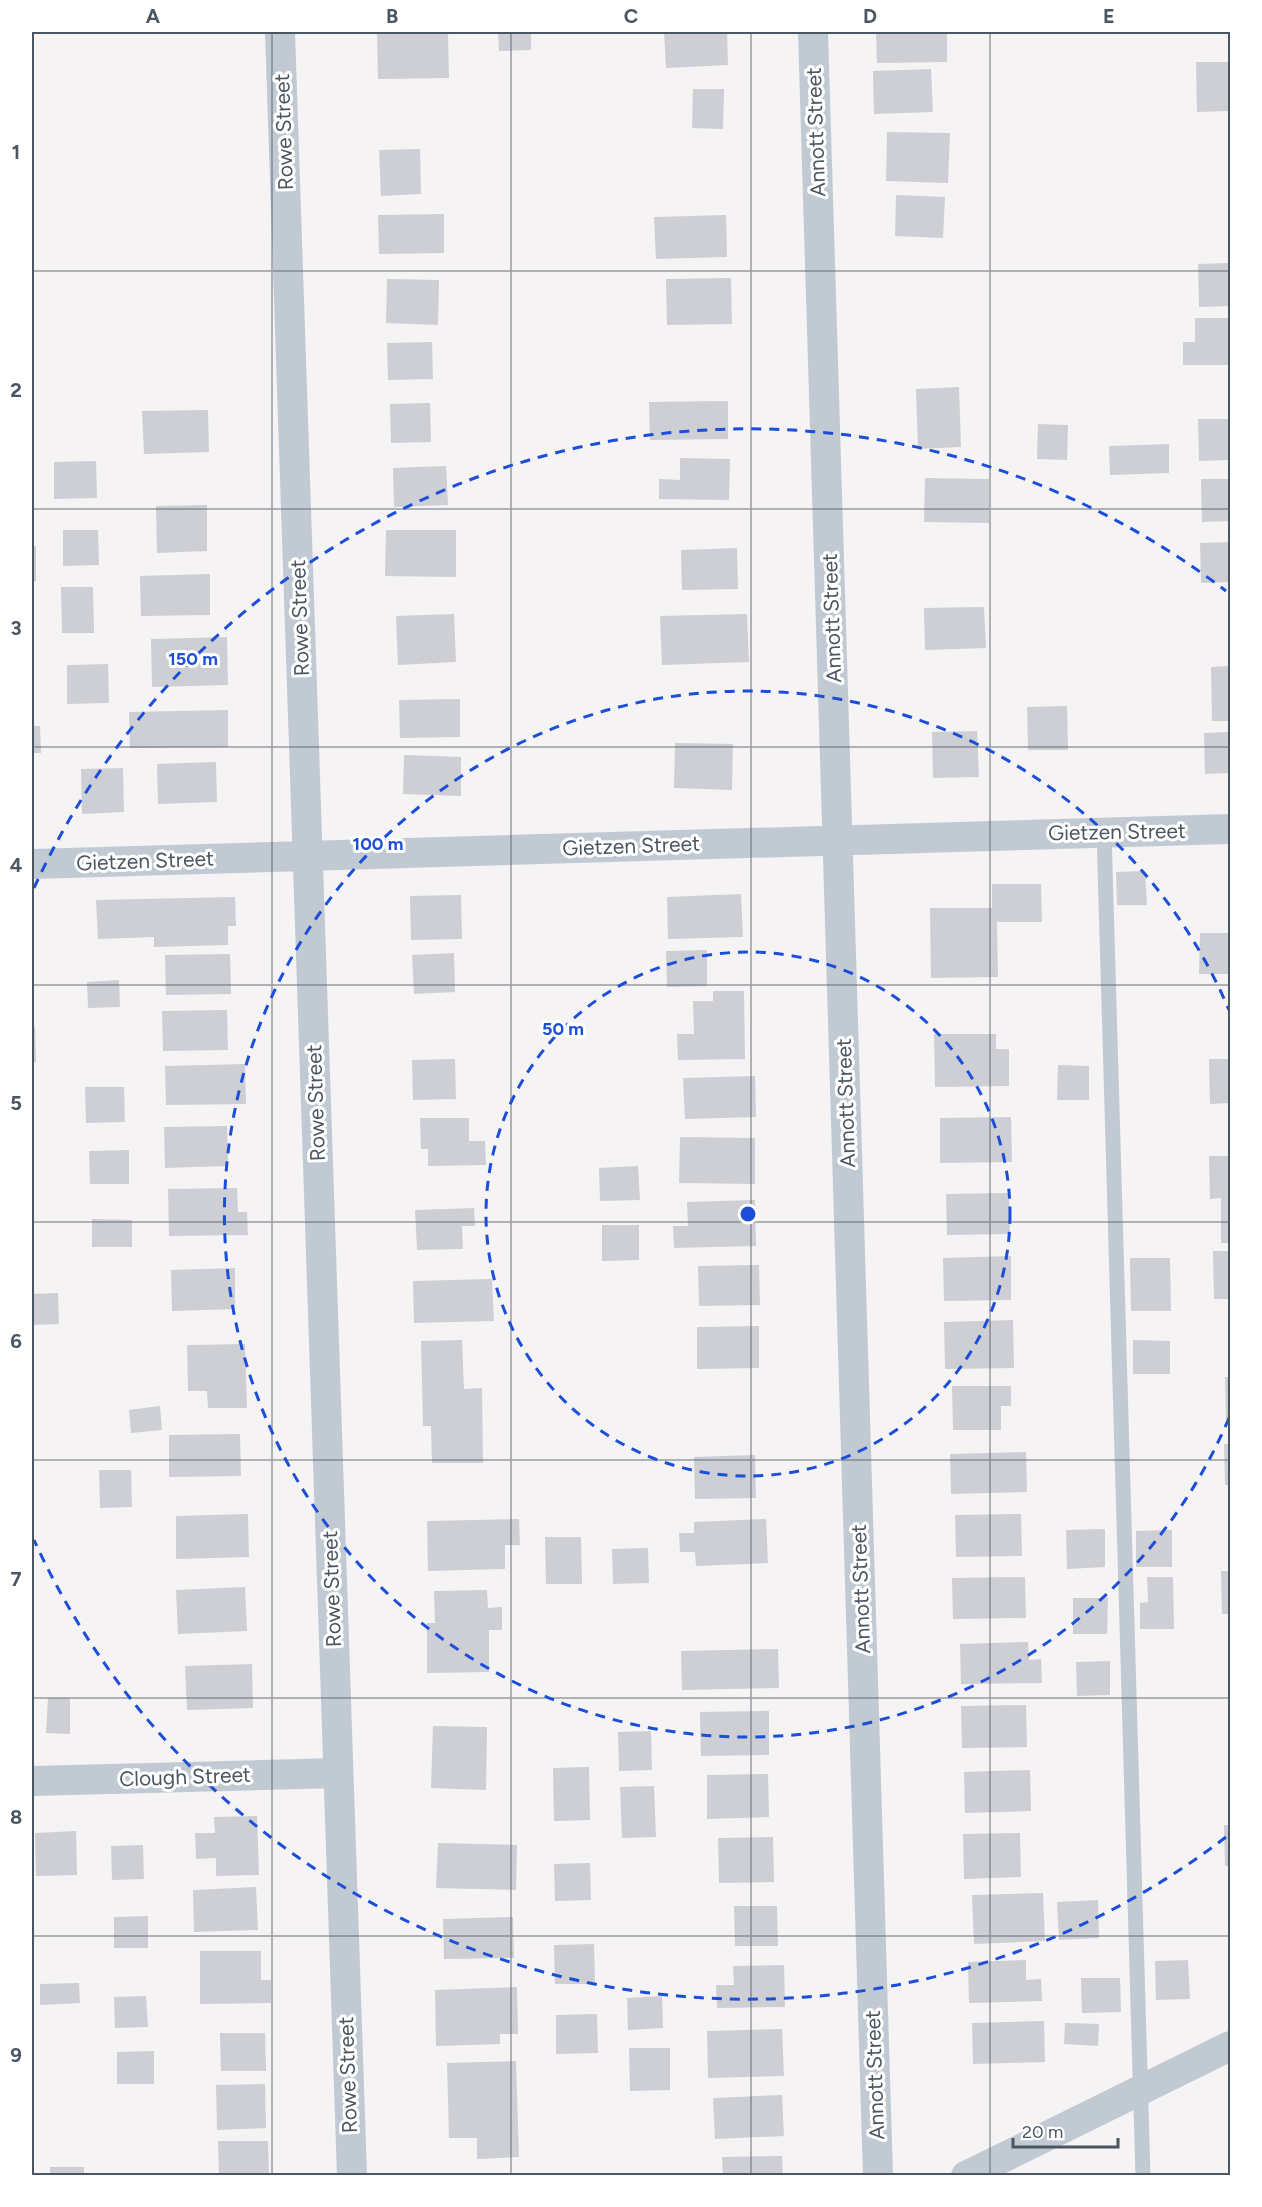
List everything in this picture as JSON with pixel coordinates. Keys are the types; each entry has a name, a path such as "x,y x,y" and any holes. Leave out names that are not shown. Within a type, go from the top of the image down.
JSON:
{"street":[{"name":"Rowe Street","path":"280,32 352,2175"},
{"name":"Annott Street","path":"813,32 878,2175"},
{"name":"Gietzen Street","path":"32,864 1230,829"},
{"name":"Clough Street","path":"32,1781 338,1773"},
{"path":"966,2175 1230,2046"}],"lane":[{"path":"1104,832 1143,2175"}],"building":[{"path":"377,32 448,32 449,78 378,79"},
{"path":"498,32 531,32 531,50 499,51"},
{"path":"664,32 727,32 728,65 666,68"},
{"path":"876,32 947,32 947,62 877,63"},
{"path":"1196,62 1230,62 1230,111 1197,112"},
{"path":"931,69 933,112 874,114 873,71"},
{"path":"693,89 724,89 723,129 692,128"},
{"path":"887,132 950,133 948,183 886,181"},
{"path":"420,149 421,194 381,196 379,150"},
{"path":"896,195 945,197 943,238 895,236"},
{"path":"444,214 444,253 379,254 378,215"},
{"path":"726,215 727,257 656,259 654,217"},
{"path":"1230,263 1230,306 1199,307 1198,264"},
{"path":"731,278 732,324 667,325 666,279"},
{"path":"387,279 439,280 438,325 386,323"},
{"path":"1195,318 1230,318 1230,365 1183,365 1183,342 1195,342"},
{"path":"432,342 433,379 388,380 387,343"},
{"path":"959,387 961,447 918,449 916,389"},
{"path":"728,401 728,439 650,440 649,402"},
{"path":"430,403 431,442 391,443 390,404"},
{"path":"208,410 209,452 144,454 142,411"},
{"path":"1198,419 1230,419 1230,460 1199,461"},
{"path":"1038,424 1068,425 1067,460 1037,459"},
{"path":"1169,444 1169,473 1110,475 1109,446"},
{"path":"680,458 730,459 729,500 659,499 659,479 680,480"},
{"path":"96,461 97,498 54,499 54,462"},
{"path":"446,466 448,505 394,507 393,468"},
{"path":"925,478 989,479 989,523 924,522"},
{"path":"1201,479 1230,479 1230,521 1202,522"},
{"path":"207,505 207,551 157,553 156,506"},
{"path":"63,530 98,530 99,565 63,566"},
{"path":"386,530 456,530 456,577 385,576"},
{"path":"1230,542 1230,582 1201,583 1200,543"},
{"path":"32,546 36,546 36,581 32,581"},
{"path":"737,548 738,589 682,590 681,550"},
{"path":"210,574 210,615 141,616 140,576"},
{"path":"61,587 93,587 94,633 62,633"},
{"path":"984,607 986,648 925,650 924,608"},
{"path":"454,614 456,662 398,665 396,616"},
{"path":"747,614 749,662 662,665 660,616"},
{"path":"227,637 228,685 152,687 151,639"},
{"path":"108,664 109,703 67,704 67,665"},
{"path":"1230,666 1230,721 1212,721 1211,667"},
{"path":"460,699 460,737 400,738 399,700"},
{"path":"1067,706 1068,750 1028,750 1027,707"},
{"path":"228,710 228,747 130,748 129,712"},
{"path":"32,726 40,726 41,753 32,753"},
{"path":"977,731 979,777 933,778 932,732"},
{"path":"1230,732 1230,773 1205,774 1204,733"},
{"path":"675,743 733,744 732,790 674,788"},
{"path":"404,755 461,757 461,796 403,794"},
{"path":"216,762 217,802 158,804 157,764"},
{"path":"123,768 124,812 82,814 81,769"},
{"path":"1145,871 1147,905 1117,905 1116,872"},
{"path":"992,884 1041,884 1042,922 997,922 998,977 931,978 930,908 992,908"},
{"path":"741,894 743,937 668,939 667,897"},
{"path":"461,895 462,939 411,940 410,896"},
{"path":"235,897 236,926 228,926 228,945 154,947 154,937 98,939 96,900"},
{"path":"1200,933 1230,933 1230,974 1199,974"},
{"path":"707,950 707,986 667,987 666,951"},
{"path":"454,953 455,992 414,994 412,955"},
{"path":"230,954 231,994 166,995 165,955"},
{"path":"119,980 120,1007 88,1008 87,982"},
{"path":"713,991 744,991 745,1059 678,1060 677,1034 694,1034 693,1001 713,1001"},
{"path":"227,1010 228,1050 163,1051 162,1011"},
{"path":"35,1027 36,1062 32,1062 32,1028"},
{"path":"934,1034 996,1034 996,1049 1009,1049 1009,1086 935,1087"},
{"path":"455,1059 456,1099 413,1100 412,1060"},
{"path":"1209,1059 1230,1059 1230,1103 1210,1104"},
{"path":"245,1064 246,1104 166,1105 165,1066"},
{"path":"1058,1065 1089,1066 1089,1100 1057,1100"},
{"path":"755,1076 756,1117 685,1119 683,1078"},
{"path":"85,1087 124,1087 125,1122 86,1123"},
{"path":"1011,1117 1012,1162 940,1163 940,1118"},
{"path":"420,1118 469,1118 469,1141 485,1141 486,1165 428,1166 428,1149 421,1149"},
{"path":"227,1126 228,1166 165,1168 164,1127"},
{"path":"680,1137 755,1138 755,1184 679,1183"},
{"path":"129,1150 129,1184 90,1184 89,1151"},
{"path":"1209,1156 1230,1156 1230,1243 1221,1243 1221,1198 1210,1199"},
{"path":"638,1166 640,1200 600,1201 599,1168"},
{"path":"237,1188 238,1212 247,1212 248,1235 169,1236 168,1189"},
{"path":"1009,1193 1010,1234 947,1235 946,1194"},
{"path":"755,1200 756,1246 674,1248 673,1226 688,1226 687,1202"},
{"path":"474,1208 475,1226 462,1226 463,1249 417,1250 415,1210"},
{"path":"92,1219 132,1220 132,1247 92,1247"},
{"path":"602,1225 639,1225 639,1260 602,1261"},
{"path":"1213,1251 1230,1251 1230,1299 1214,1299"},
{"path":"1011,1256 1011,1300 944,1301 943,1258"},
{"path":"1130,1258 1170,1258 1171,1311 1131,1311"},
{"path":"759,1265 760,1305 699,1306 698,1266"},
{"path":"235,1268 235,1309 172,1311 171,1270"},
{"path":"492,1279 494,1321 414,1323 413,1281"},
{"path":"58,1293 59,1324 32,1325 32,1294"},
{"path":"1228,1317 1230,1317 1230,1338 1229,1338"},
{"path":"1013,1320 1014,1368 945,1369 944,1322"},
{"path":"759,1326 759,1368 697,1369 697,1327"},
{"path":"462,1340 464,1389 482,1388 483,1463 432,1463 431,1426 423,1426 421,1341"},
{"path":"1133,1340 1170,1341 1170,1374 1133,1374"},
{"path":"245,1344 247,1408 208,1408 207,1391 188,1391 187,1345"},
{"path":"1225,1377 1230,1377 1230,1420 1226,1420"},
{"path":"952,1386 1011,1386 1011,1406 1001,1406 1001,1430 953,1430"},
{"path":"160,1406 162,1430 131,1433 129,1410"},
{"path":"240,1434 241,1476 169,1477 169,1435"},
{"path":"1224,1444 1230,1444 1230,1485 1225,1485"},
{"path":"1026,1452 1027,1492 951,1494 950,1454"},
{"path":"755,1455 756,1498 695,1499 694,1457"},
{"path":"99,1470 131,1470 132,1507 100,1508"},
{"path":"248,1514 249,1557 176,1559 176,1516"},
{"path":"1021,1514 1022,1556 956,1557 955,1515"},
{"path":"519,1519 520,1545 505,1545 505,1569 428,1571 427,1521"},
{"path":"766,1519 768,1563 696,1566 695,1552 680,1552 679,1533 694,1533 694,1522"},
{"path":"1105,1529 1105,1567 1067,1569 1066,1530"},
{"path":"1172,1530 1172,1567 1136,1567 1136,1531"},
{"path":"545,1537 581,1537 582,1584 546,1584"},
{"path":"648,1548 649,1583 613,1584 612,1549"},
{"path":"1221,1571 1230,1571 1230,1614 1222,1614"},
{"path":"1025,1577 1026,1618 953,1619 952,1578"},
{"path":"1147,1577 1173,1577 1174,1629 1140,1629 1140,1603 1148,1602"},
{"path":"245,1587 247,1631 178,1634 176,1590"},
{"path":"487,1590 488,1608 502,1607 502,1630 489,1630 489,1672 427,1673 427,1623 435,1623 434,1591"},
{"path":"1073,1598 1108,1598 1107,1634 1073,1634"},
{"path":"1028,1642 1029,1660 1041,1659 1042,1683 961,1684 960,1644"},
{"path":"778,1649 779,1688 682,1690 681,1651"},
{"path":"1110,1661 1110,1695 1077,1696 1076,1662"},
{"path":"252,1664 253,1708 187,1710 185,1666"},
{"path":"48,1698 70,1698 70,1734 46,1733"},
{"path":"1026,1705 1027,1747 962,1748 961,1706"},
{"path":"769,1711 769,1755 701,1756 700,1712"},
{"path":"433,1726 487,1727 486,1790 431,1788"},
{"path":"651,1731 652,1770 619,1771 618,1732"},
{"path":"589,1767 590,1820 554,1821 553,1768"},
{"path":"1030,1770 1031,1811 965,1813 964,1772"},
{"path":"768,1774 769,1817 707,1819 707,1775"},
{"path":"654,1786 656,1837 622,1838 620,1787"},
{"path":"257,1816 259,1875 216,1876 216,1858 196,1859 195,1833 215,1833 214,1817"},
{"path":"1224,1825 1230,1825 1230,1866 1225,1866"},
{"path":"76,1831 77,1875 36,1876 35,1833"},
{"path":"1020,1833 1021,1877 964,1879 963,1834"},
{"path":"773,1837 774,1882 719,1883 718,1838"},
{"path":"438,1843 517,1845 516,1890 436,1888"},
{"path":"143,1845 144,1879 112,1880 111,1846"},
{"path":"590,1863 591,1900 555,1901 554,1864"},
{"path":"256,1887 258,1930 194,1932 193,1890"},
{"path":"1043,1893 1045,1941 974,1944 972,1895"},
{"path":"1098,1900 1099,1938 1059,1940 1057,1902"},
{"path":"734,1906 777,1906 778,1946 735,1946"},
{"path":"148,1916 148,1948 114,1948 114,1917"},
{"path":"513,1917 514,1958 444,1959 443,1919"},
{"path":"594,1944 595,1984 555,1984 554,1945"},
{"path":"200,1951 261,1951 261,1980 271,1980 271,2003 200,2004"},
{"path":"1026,1960 1026,1980 1041,1979 1042,2001 969,2003 968,1962"},
{"path":"1188,1960 1190,1999 1156,2000 1155,1961"},
{"path":"784,1965 785,2007 717,2008 716,1985 734,1985 733,1966"},
{"path":"1081,1978 1120,1978 1121,2012 1082,2013"},
{"path":"79,1983 80,2003 40,2005 40,1984"},
{"path":"517,1987 518,2034 500,2034 500,2044 436,2046 435,1990"},
{"path":"146,1996 148,2027 115,2028 114,1997"},
{"path":"662,1996 663,2028 628,2030 627,1998"},
{"path":"597,2014 598,2053 556,2054 556,2015"},
{"path":"1044,2021 1045,2062 973,2064 972,2023"},
{"path":"1065,2023 1099,2024 1098,2046 1064,2044"},
{"path":"782,2029 784,2076 708,2078 707,2031"},
{"path":"220,2033 265,2033 266,2071 221,2071"},
{"path":"629,2048 670,2048 670,2090 630,2091"},
{"path":"154,2051 154,2084 117,2084 117,2052"},
{"path":"516,2061 519,2157 477,2159 477,2138 449,2138 447,2063"},
{"path":"265,2084 266,2128 217,2130 216,2085"},
{"path":"782,2095 784,2136 715,2139 713,2098"},
{"path":"218,2141 268,2141 269,2176 219,2176"},
{"path":"782,2156 783,2176 723,2176 722,2157"},
{"path":"50,2167 84,2167 84,2176 50,2176"},
{"path":"508,2173 508,2176 492,2176 492,2174"}]}
